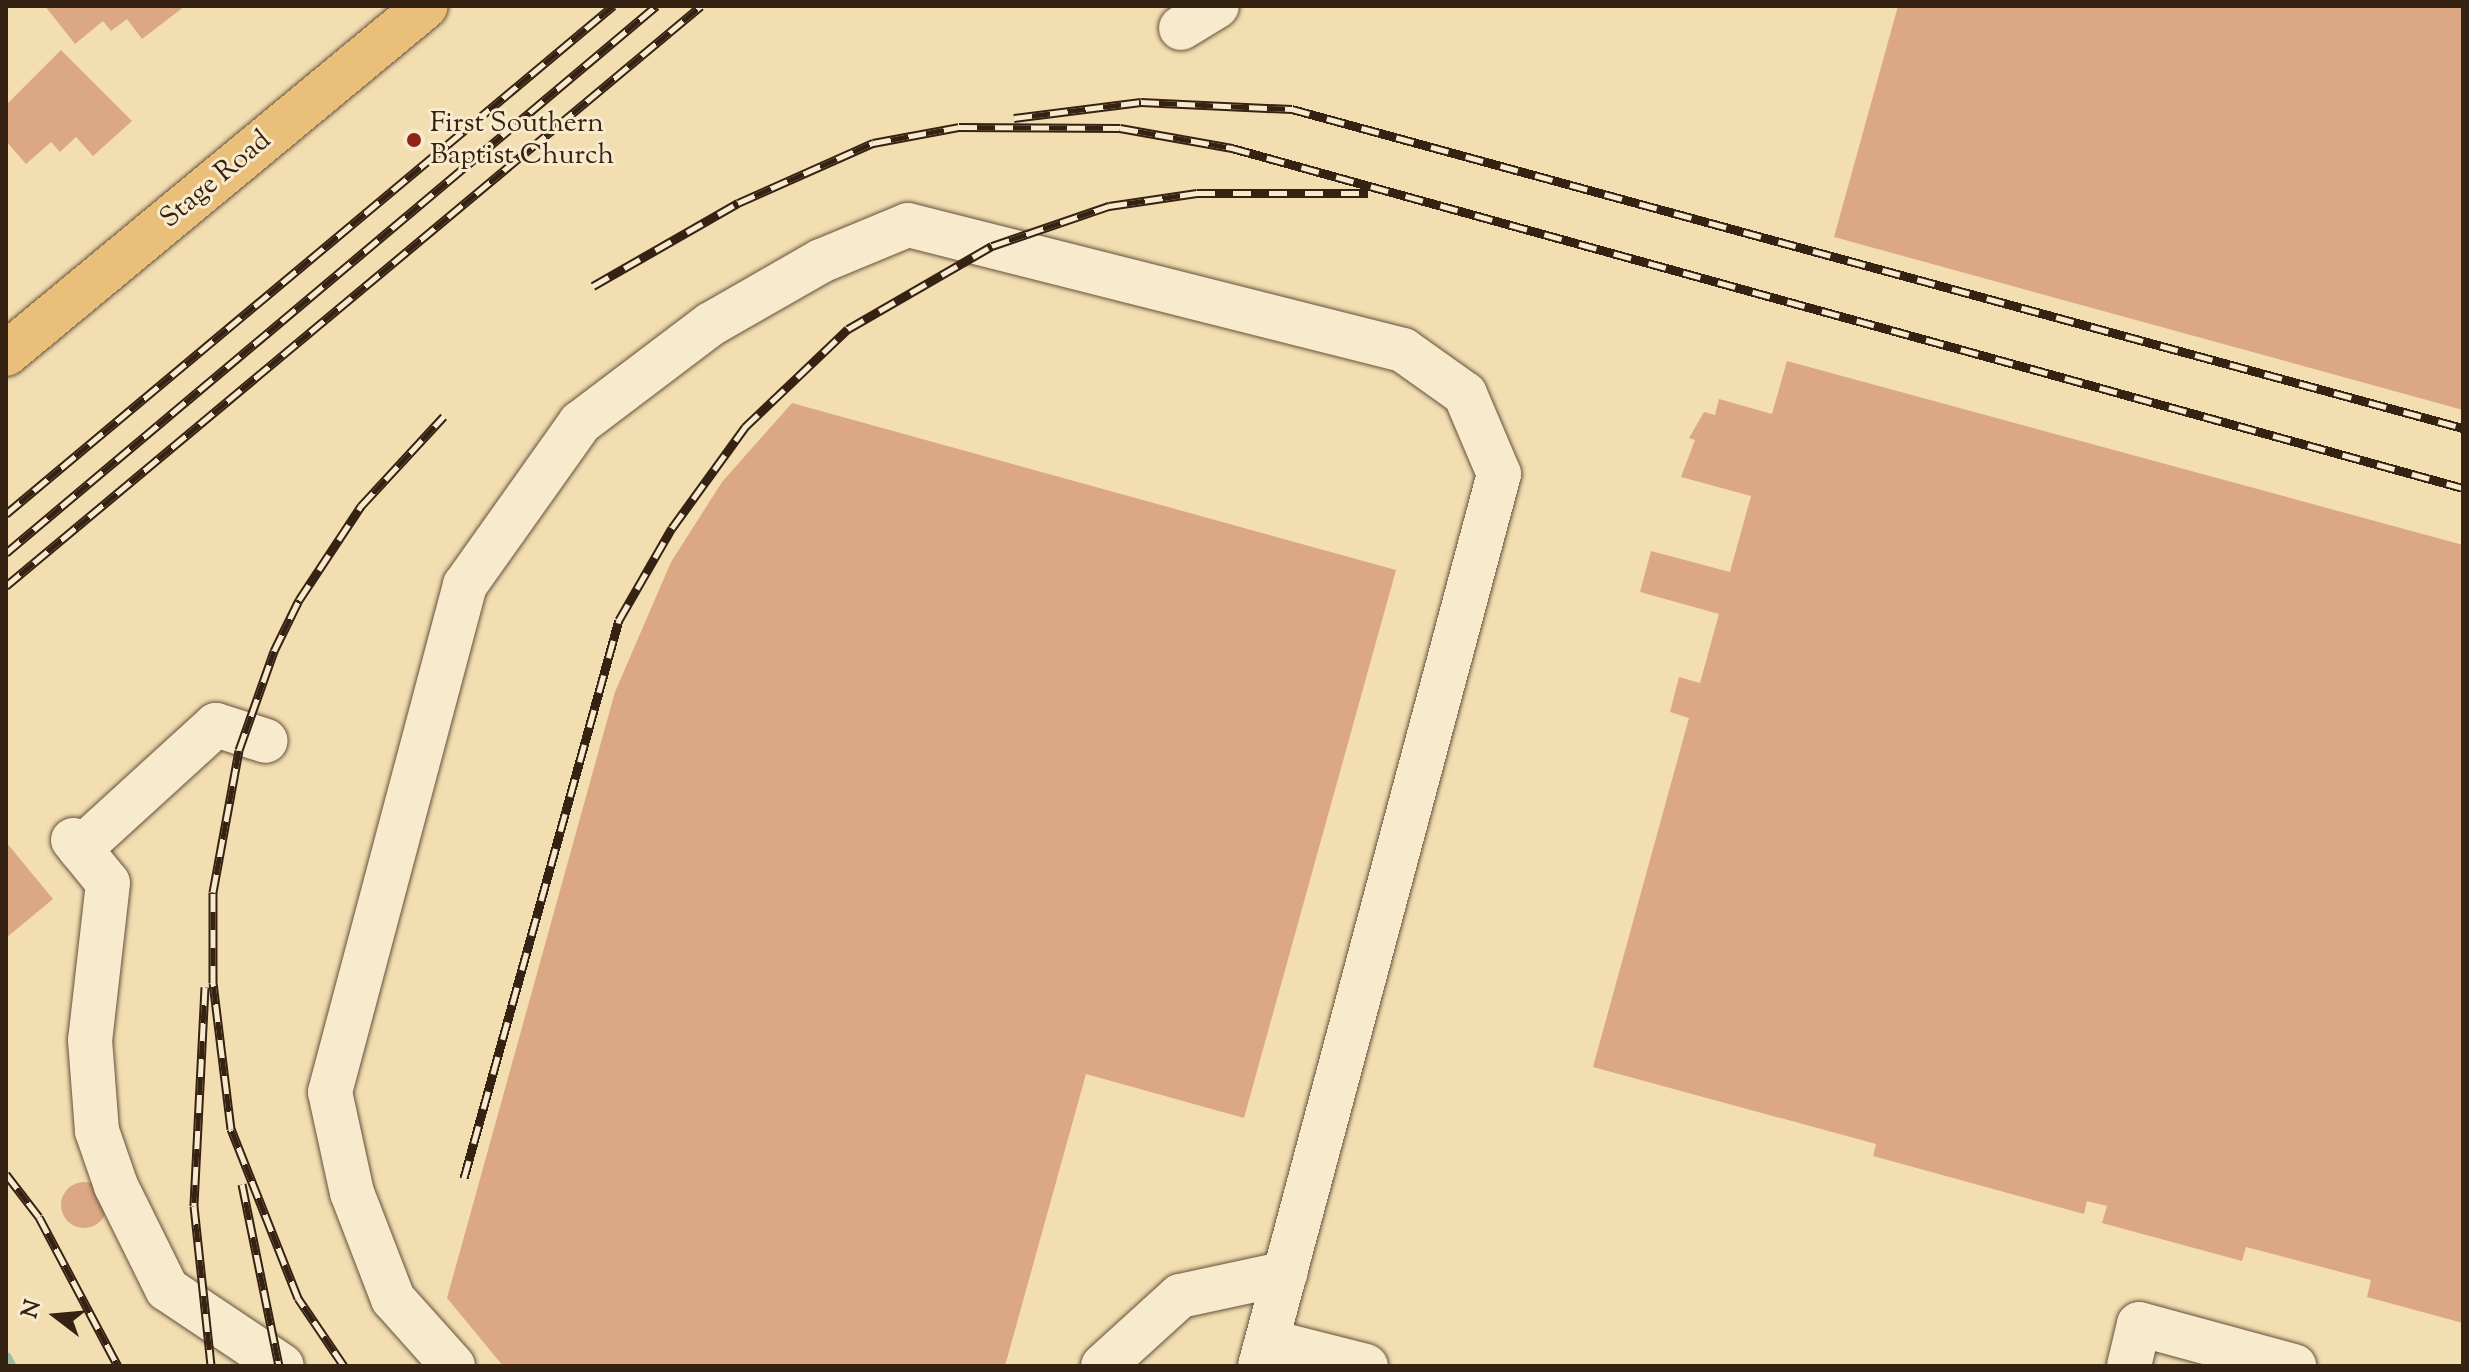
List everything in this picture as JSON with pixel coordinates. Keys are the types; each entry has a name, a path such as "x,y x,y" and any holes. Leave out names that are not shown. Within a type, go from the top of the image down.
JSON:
{"main road":[{"name":"Stage Road","path":"6,354 426,6"}],"street":[{"path":"453,1366 393,1299 352,1193 330,1092 465,585 580,423 711,324 821,261 908,225 1403,350 1465,394 1499,474 1264,1353 1366,1366"},
{"path":"266,741 216,725 77,844 108,883 90,1040 97,1131 116,1186 167,1289 282,1366"},
{"path":"1103,1366 1180,1296 1286,1273"},
{"path":"2129,1366 2139,1324 2294,1366"}],"building":[{"path":"45,6 185,6 142,39 127,19 111,31 103,21 75,44"},
{"path":"1898,6 2463,6 2463,410 1834,237"},
{"path":"61,50 132,121 93,156 76,137 60,152 51,142 26,164 6,141 6,105"},
{"path":"1787,361 2463,545 2463,1323 2367,1297 2371,1280 2246,1247 2242,1261 2102,1223 2107,1206 2087,1201 2084,1214 1873,1156 1876,1144 1593,1067 1689,718 1670,712 1679,677 1700,683 1719,614 1640,592 1651,551 1730,572 1751,496 1681,477 1695,440 1689,438 1704,412 1715,415 1719,399 1772,414"},
{"path":"792,403 1396,570 1244,1118 1086,1074 1005,1366 503,1366 447,1298 615,692 671,562 722,482"},
{"path":"6,842 53,899 6,938"},
{"path":"84,1182 100,1189 107,1205 100,1221 84,1228 68,1221 61,1205 68,1189"}],"waterway":[{"path":"6,1358 10,1366"}],"railway":[{"path":"6,514 613,6"},
{"path":"6,553 656,6"},
{"path":"6,586 701,6"},
{"path":"1014,118 1141,102 1292,109 2463,428"},
{"path":"593,286 738,203 873,143 959,127 1120,128 1232,148 2463,488"},
{"path":"464,1178 619,620 672,528 745,427 848,329 992,246 1109,206 1197,193 1368,193"},
{"path":"344,1366 298,1298 231,1129 213,983 213,892 239,750 274,651 299,600 361,506 444,416"},
{"path":"205,987 194,1206 211,1366"},
{"path":"6,1174 39,1217 118,1366"},
{"path":"242,1184 279,1366"}],"place":[{"name":"First Southern Baptist Church","path":"414,140"}]}
